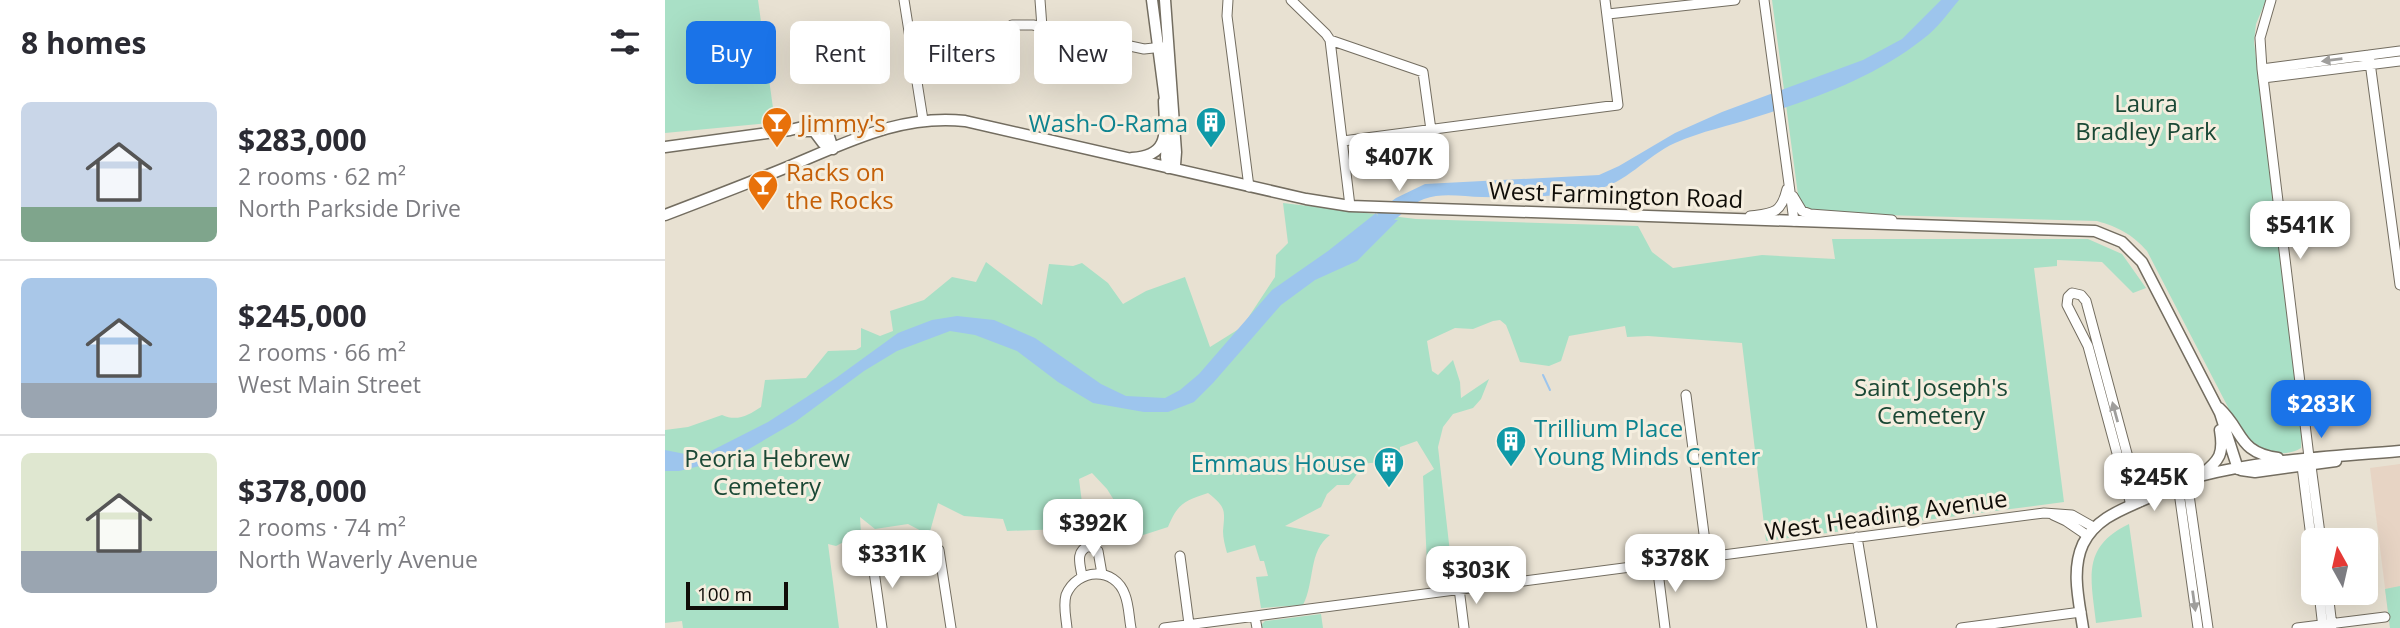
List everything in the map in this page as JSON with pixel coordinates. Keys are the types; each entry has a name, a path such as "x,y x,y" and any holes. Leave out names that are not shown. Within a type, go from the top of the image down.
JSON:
{"main road":[{"path":"1152,0 1163,47 1176,152 1175,165 1168,169 1165,157 1168,130 1164,88"},
{"path":"1112,156 1143,157 1160,148 1165,131 1165,0"},
{"name":"West Farmington Road","path":"665,215 896,125 923,120 965,121 1248,187 1350,206 2081,230 2104,233 2135,253 2147,270 2217,406 2238,469"},
{"path":"665,147 790,131 814,131 823,144 833,149"},
{"path":"2217,406 2230,418 2245,444 2254,452 2307,463"},
{"path":"2199,477 2221,454 2223,446 2217,406"},
{"path":"2238,469 2255,472 2336,461 2357,455 2400,451"},
{"path":"2083,628 2077,568 2081,551 2091,532 2101,521 2199,477 2253,464 2288,460"}],"street":[{"path":"904,0 923,120"},
{"path":"1040,0 1042,21"},
{"path":"1229,0 1227,16 1248,187"},
{"path":"1291,0 1330,40 1350,206"},
{"path":"1343,141 1618,105 1605,0"},
{"path":"1608,14 1735,0"},
{"path":"1764,0 1794,221"},
{"path":"2271,0 2260,38 2262,74 2307,463 2311,528"},
{"path":"1330,40 1423,72 1431,130"},
{"path":"1132,46 1144,49 1163,47"},
{"path":"2370,60 2400,51"},
{"path":"2262,74 2370,60 2400,61"},
{"path":"2370,60 2400,285"},
{"path":"1729,219 1774,213 1782,206 1789,184"},
{"path":"1789,184 1794,201 1802,211 1810,214 1876,218 1920,225"},
{"path":"2072,293 2081,295 2086,301 2135,504 2088,346 2067,305 2068,297 2072,293"},
{"path":"1686,395 1707,557"},
{"path":"2307,463 2319,528"},
{"path":"2182,483 2198,628"},
{"path":"2182,483 2208,628"},
{"name":"West Heading Avenue","path":"1164,628 2031,515 2066,513 2076,516 2091,532"},
{"path":"1857,537 1872,628"},
{"path":"1082,576 1079,554 1089,546 1098,551 1102,575"},
{"path":"939,550 951,628"},
{"path":"1181,556 1189,624"},
{"path":"871,557 882,628"},
{"path":"1657,564 1665,628"},
{"path":"1067,628 1065,598 1070,588 1082,576 1091,573 1102,575 1120,586 1125,595 1131,628"},
{"path":"1459,588 1464,628"},
{"path":"2322,606 2327,626"},
{"path":"2327,606 2327,626"},
{"path":"1961,628 2081,612"},
{"path":"1255,617 1257,628"},
{"path":"2297,628 2385,617"}],"shaded area":[{"path":"2400,464 2400,628 2390,628 2370,468"}],"green space":[{"path":"665,0 758,0 761,21 686,21 686,84 770,84 773,108 790,121 665,133"},
{"name":"Laura Bradley Park","path":"1772,0 2266,0 2256,24 2254,42 2302,429 2301,448 2286,453 2267,452 2255,448 2244,438 2147,251 2136,240 2118,229 2097,221 1812,213 1799,202"},
{"path":"1283,203 1416,219 1638,226 1652,252 1673,268 1762,255 1835,259 1832,239 2088,239 2122,254 2146,288 2133,293 2102,262 2057,260 2057,266 2034,268 2064,502 1766,541 1742,343 1627,337 1625,326 1569,336 1561,361 1549,366 1520,362 1506,325 1500,320 1473,329 1455,328 1427,341 1432,371 1438,375 1453,360 1460,382 1461,398 1489,379 1481,399 1473,408 1453,414 1443,427 1438,447 1452,570 1432,577 1427,565 1423,476 1434,469 1417,441 1400,447 1399,462 1358,465 1357,474 1349,485 1337,485 1327,494 1321,507 1285,526 1330,535 1318,549 1303,605 1261,608 1256,577 1268,576 1264,561 1260,561 1255,545 1227,553 1223,534 1223,509 1208,493 1183,504 1168,527 1137,537 1107,489 1092,473 1079,479 1082,503 1062,506 1064,529 1007,531 1003,519 964,516 938,503 929,535 908,524 875,529 860,517 861,533 836,546 828,544 839,628 683,628 682,621 665,623 665,430 688,427 722,415 738,418 752,413 761,407 765,380 806,378 828,351 856,350 861,347 861,328 880,336 893,331 890,311 924,300 952,277 976,282 986,262 1042,305 1049,264 1073,266 1082,263 1108,283 1123,304 1146,291 1185,277 1210,347 1242,327 1275,277 1276,255 1288,243"},
{"path":"2129,524 2142,617 2096,623 2092,578 2096,554 2114,533"},
{"path":"2400,586 2400,628 2390,628 2385,589"},
{"path":"1321,614 1323,628 1262,628 1261,625 1265,621"}],"water":[{"path":"1941,0 1959,0 1928,35 1885,65 1822,94 1675,143 1605,187 1552,196 1446,195 1420,201 1394,220 1398,220 1357,261 1315,280 1281,305 1194,402 1168,412 1144,412 1093,403 1058,382 1017,351 975,335 950,331 897,351 864,371 795,422 749,449 712,463 679,471 665,471 665,450 690,455 707,453 768,422 836,378 898,333 932,320 957,316 994,320 1035,338 1101,384 1126,396 1165,398 1180,390 1199,374 1272,290 1376,213 1378,217 1377,212 1396,198 1425,184 1599,175 1675,133 1722,112 1863,60 1902,39"}],"waterway":[{"path":"1543,375 1550,390"}],"place":[{"name":"Jimmy's","path":"777,149"},
{"name":"Wash-O-Rama","path":"1211,149"},
{"name":"Racks on the Rocks","path":"763,212"},
{"name":"Trillium Place Young Minds Center","path":"1511,468"},
{"name":"Emmaus House","path":"1389,489"}],"park label":[{"name":"Saint Joseph's Cemetery","path":"1931,400"},
{"name":"Peoria Hebrew Cemetery","path":"767,471"}]}
